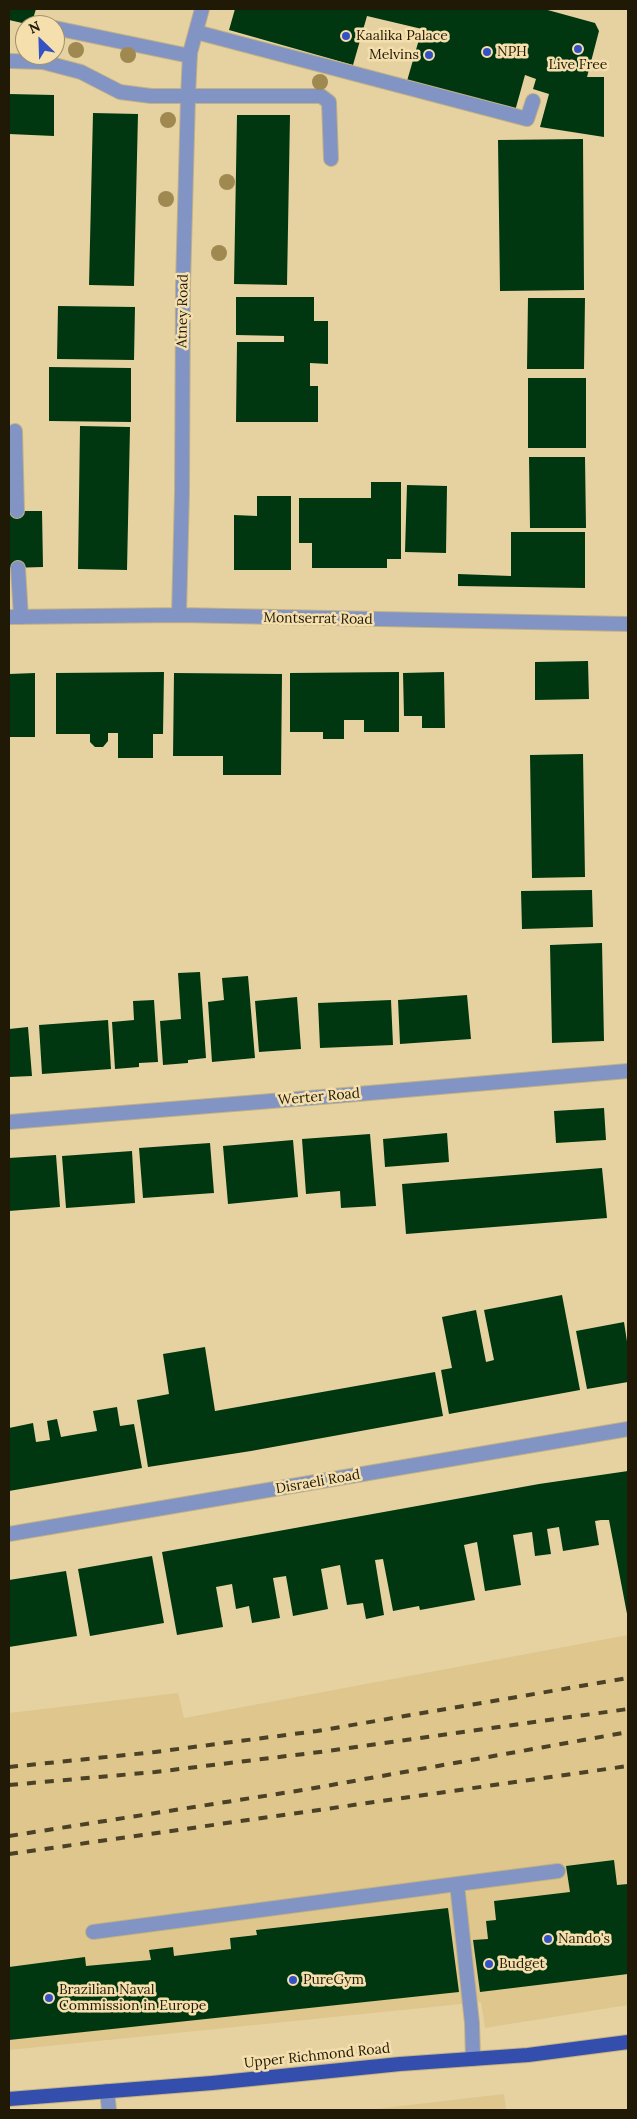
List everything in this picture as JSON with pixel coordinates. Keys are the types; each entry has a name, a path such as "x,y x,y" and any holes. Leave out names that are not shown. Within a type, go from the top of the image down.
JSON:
{"highway":[{"name":"Upper Richmond Road","path":"9,2100 528,2055 628,2042"}],"street":[{"name":"Atney Road","path":"179,615 188,97 190,56 202,9"},
{"path":"65,30 190,56"},
{"path":"196,32 527,119 534,101"},
{"path":"9,62 43,62 80,72 120,92 151,96 321,96 329,102 331,159"},
{"path":"15,431 17,511"},
{"path":"15,617 18,568"},
{"name":"Montserrat Road","path":"15,617 179,615 628,624"},
{"name":"Werter Road","path":"9,1122 628,1071"},
{"name":"Disraeli Road","path":"9,1534 628,1429"},
{"path":"92,1932 558,1871"},
{"path":"457,1884 472,2023 473,2059"},
{"path":"107,2091 109,2110"}],"shaded area":[{"path":"628,1635 628,2005 485,2028 481,2002 9,2050 9,1713 178,1693 184,1718"},
{"path":"504,2094 506,2110 367,2110"}],"building":[{"path":"9,9 36,9 34,15 15,15 15,21 9,20"},
{"path":"235,9 544,9 595,23 599,31 587,77 604,77 604,137 540,127 549,94 533,89 536,79 525,75 515,111 407,81 422,29 367,16 353,65 229,30"},
{"path":"9,94 54,95 54,136 9,134"},
{"path":"93,113 138,114 134,286 89,285"},
{"path":"237,115 290,115 287,285 234,284"},
{"path":"583,139 584,290 500,291 498,140"},
{"path":"236,297 314,297 314,321 328,321 328,364 310,363 310,386 318,386 318,422 236,422 237,342 284,342 284,336 236,335"},
{"path":"528,298 585,298 584,369 527,369"},
{"path":"58,306 135,307 134,360 57,359"},
{"path":"49,367 131,368 131,422 49,421"},
{"path":"528,378 586,378 586,448 528,448"},
{"path":"80,426 130,427 127,570 78,569"},
{"path":"529,457 585,457 586,528 530,528"},
{"path":"371,482 401,482 401,559 387,559 387,568 312,568 312,543 299,543 299,498 371,498"},
{"path":"407,485 447,486 446,553 405,552"},
{"path":"257,496 291,496 291,570 234,570 234,515 257,516"},
{"path":"9,511 42,511 43,567 9,568"},
{"path":"511,532 585,532 585,588 458,586 458,574 511,576"},
{"path":"588,661 589,699 535,700 535,662"},
{"path":"164,672 163,734 153,734 153,758 118,758 118,733 108,733 108,741 103,747 95,747 90,742 90,734 56,734 56,673"},
{"path":"399,672 399,732 364,732 364,720 344,720 344,739 323,739 323,732 290,732 290,673"},
{"path":"444,672 445,728 422,728 422,716 404,716 403,673"},
{"path":"35,673 35,737 9,737 9,674"},
{"path":"174,673 282,674 281,775 223,775 223,756 173,756"},
{"path":"583,754 585,877 532,878 530,755"},
{"path":"592,890 593,927 522,929 521,891"},
{"path":"602,943 604,1041 552,1043 550,945"},
{"path":"200,972 206,1058 188,1060 188,1063 163,1065 160,1021 181,1019 178,973"},
{"path":"248,976 255,1058 212,1062 208,1002 224,1000 222,978"},
{"path":"467,995 471,1039 400,1044 398,1000"},
{"path":"297,997 301,1049 259,1052 255,1001"},
{"path":"154,1000 158,1062 139,1063 139,1067 115,1069 112,1022 134,1020 133,1001"},
{"path":"391,1000 393,1045 320,1048 318,1003"},
{"path":"108,1020 111,1069 42,1074 39,1025"},
{"path":"28,1027 32,1076 9,1077 9,1029"},
{"path":"604,1108 606,1140 556,1143 554,1111"},
{"path":"447,1133 449,1162 385,1167 383,1139"},
{"path":"370,1134 376,1206 341,1208 340,1191 306,1194 302,1139"},
{"path":"293,1140 298,1197 228,1204 223,1146"},
{"path":"210,1143 214,1193 143,1198 139,1148"},
{"path":"132,1151 135,1203 66,1208 62,1156"},
{"path":"56,1155 60,1207 9,1211 9,1158"},
{"path":"602,1168 607,1218 406,1234 402,1184"},
{"path":"562,1295 580,1390 449,1414 441,1370 452,1368 442,1317 476,1310 486,1362 494,1360 484,1310"},
{"path":"624,1322 628,1348 628,1382 587,1389 576,1331"},
{"path":"205,1347 215,1411 435,1372 443,1416 251,1451 148,1467 137,1400 169,1394 163,1354"},
{"path":"117,1407 120,1426 134,1424 142,1468 9,1491 9,1428 33,1423 36,1442 50,1440 47,1421 57,1419 61,1437 97,1431 93,1411"},
{"path":"628,1471 628,1619 609,1520 601,1520 595,1521 599,1545 563,1551 559,1527 547,1529 551,1554 535,1556 532,1532 513,1535 521,1585 485,1591 477,1542 464,1545 475,1600 420,1610 419,1606 393,1611 383,1559 375,1560 384,1615 366,1619 363,1603 347,1605 340,1565 321,1569 328,1609 293,1616 286,1576 273,1578 280,1618 252,1623 249,1606 236,1609 232,1584 216,1587 223,1627 177,1635 162,1552 539,1484"},
{"path":"152,1556 164,1623 90,1636 78,1569"},
{"path":"66,1571 77,1636 9,1647 9,1580"},
{"path":"614,1860 617,1885 628,1884 628,1974 480,1992 473,1940 488,1939 486,1921 496,1920 494,1901 570,1892 566,1866"},
{"path":"448,1908 459,1992 9,2040 9,1967 85,1957 86,1966 151,1960 149,1950 173,1947 174,1956 231,1949 230,1938 257,1935 256,1930"}],"railway":[{"path":"9,1767 155,1752 317,1731 628,1678"},
{"path":"9,1785 155,1772 320,1752 628,1709"},
{"path":"9,1836 309,1789 628,1732"},
{"path":"9,1854 628,1766"}],"place":[{"name":"Kaalika Palace","path":"346,36"},
{"name":"Live Free","path":"578,49"},
{"name":"NPH","path":"487,52"},
{"name":"Melvins","path":"429,55"},
{"name":"Nando's","path":"548,1939"},
{"name":"Budget","path":"489,1964"},
{"name":"PureGym","path":"293,1980"},
{"name":"Brazilian Naval Commission in Europe","path":"49,1998"}]}
